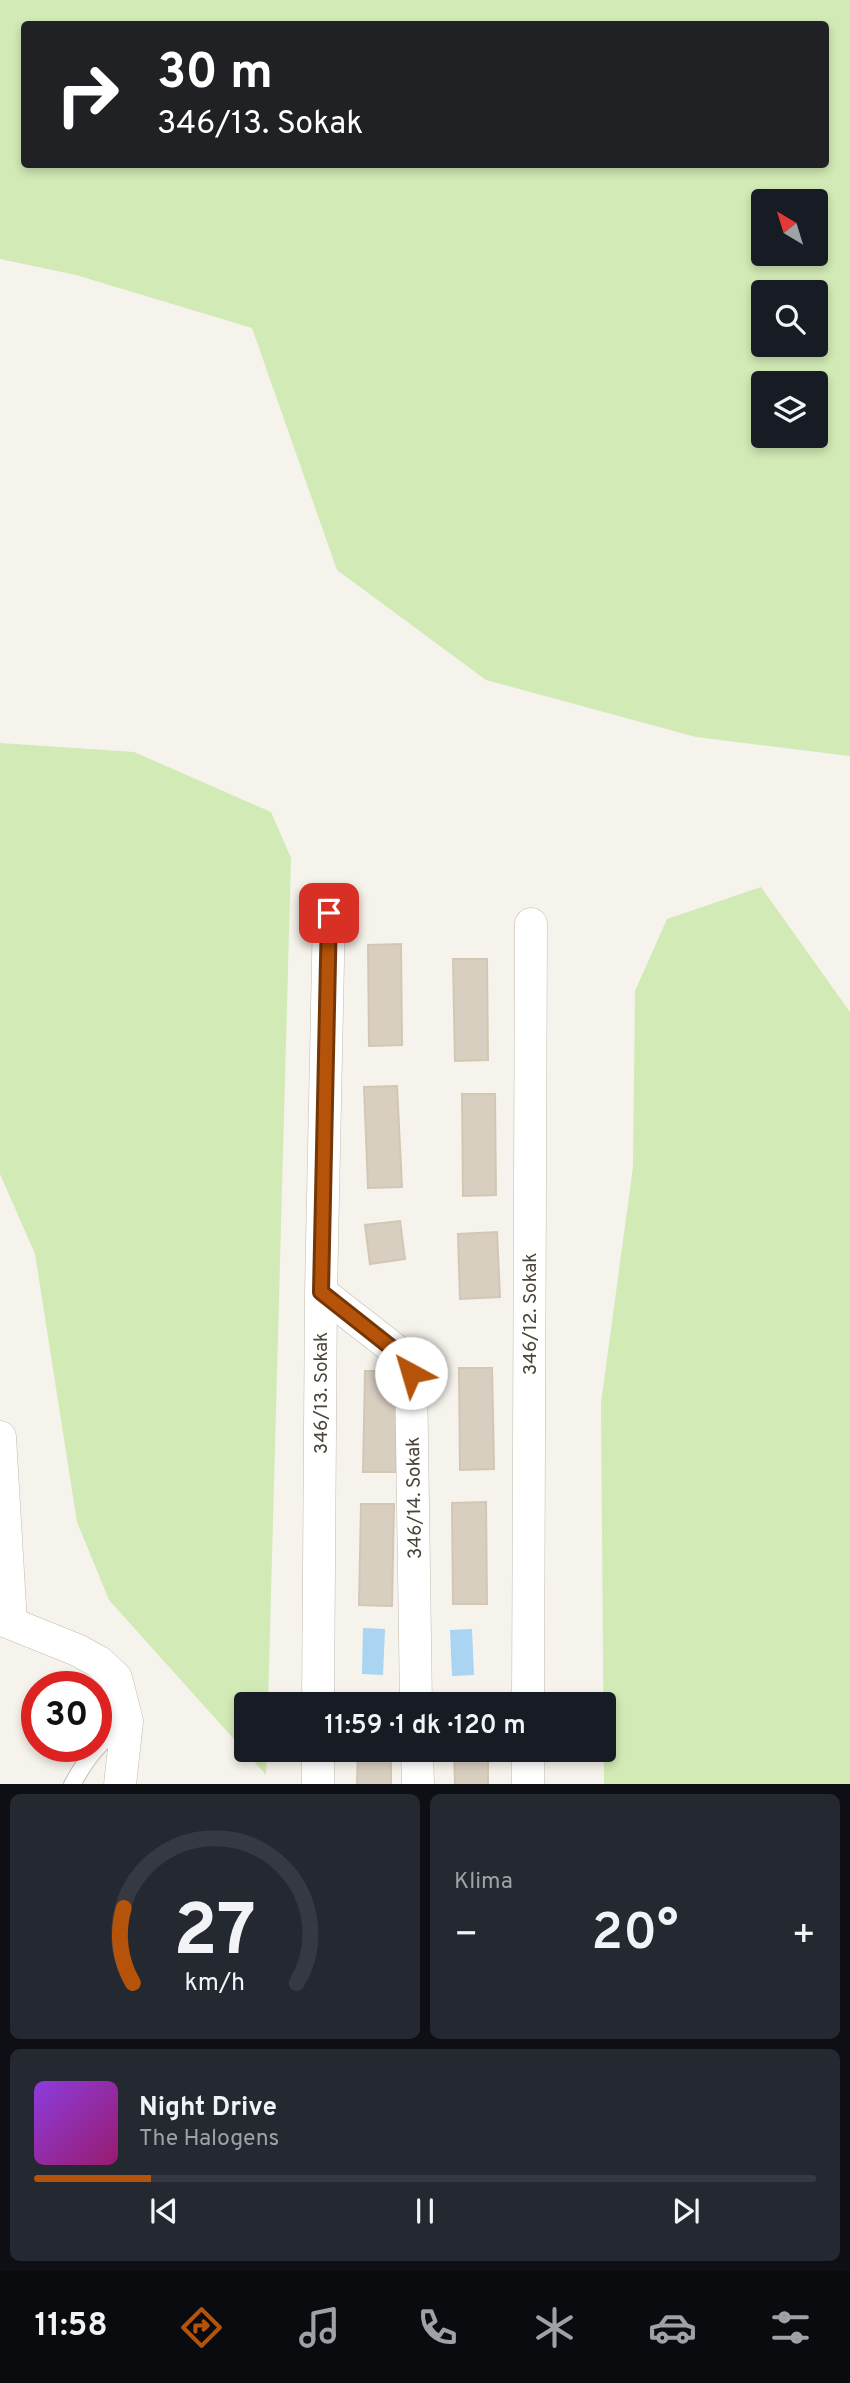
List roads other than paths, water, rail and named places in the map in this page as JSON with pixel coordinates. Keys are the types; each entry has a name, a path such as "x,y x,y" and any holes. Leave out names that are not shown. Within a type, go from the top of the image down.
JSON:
{"street":[{"name":"346/13. Sokak","path":"318,1692 321,1292 329,913"},
{"name":"346/12. Sokak","path":"528,1692 531,924"},
{"name":"346/14. Sokak","path":"321,1292 402,1356 411,1373 416,1692"},
{"path":"0,1437 6,1621 77,1650 99,1662 116,1678 127,1721 120,1784"},
{"path":"318,1762 318,1784"},
{"path":"417,1762 418,1784"},
{"path":"528,1762 528,1784"}],"lane":[{"path":"72,1784 86,1758 107,1736 127,1721"}],"water":[{"path":"363,1628 385,1629 383,1675 362,1674"},
{"path":"472,1629 474,1675 452,1676 450,1630"}]}
